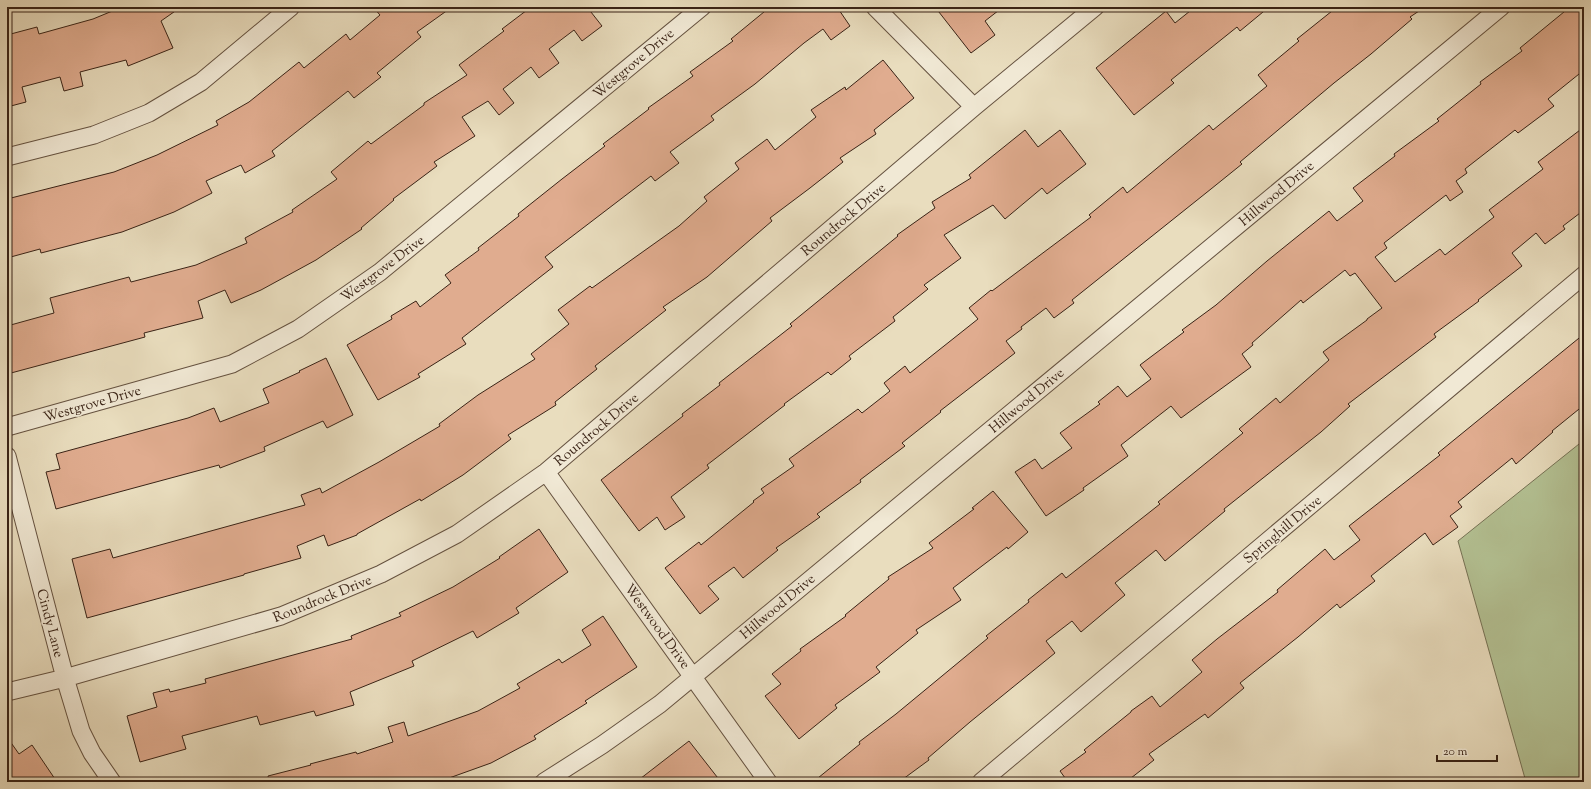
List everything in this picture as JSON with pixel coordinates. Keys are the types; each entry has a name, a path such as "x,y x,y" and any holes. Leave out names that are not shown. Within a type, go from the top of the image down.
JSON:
{"street":[{"path":"7,157 94,134 149,113 201,82 291,7"},
{"name":"Westgrove Drive","path":"7,427 232,364 298,329 380,272 702,7"},
{"path":"875,7 974,107"},
{"name":"Roundrock Drive","path":"7,692 65,678 281,616 381,574 457,534 546,472 974,107 1095,7"},
{"name":"Hillwood Drive","path":"544,782 602,745 660,704 693,675 1501,7"},
{"name":"Springhill Drive","path":"981,782 1584,275"},
{"name":"Cindy Lane","path":"7,456 65,678 81,731 92,753 112,782"},
{"name":"Westwood Drive","path":"546,472 693,675 768,782"}],"green space":[{"path":"1584,440 1584,782 1526,782 1458,541"}],"building":[{"path":"122,7 181,7 161,21 173,48 128,66 126,60 80,72 83,86 64,91 60,77 22,87 26,102 7,107 7,35 37,27 39,34 93,19"},
{"path":"373,7 452,7 417,32 421,37 377,73 381,77 354,98 348,91 272,151 275,156 245,173 241,165 206,181 212,193 174,212 122,232 41,253 40,249 7,258 7,199 114,172 157,155 218,125 216,121 249,102 299,62 304,68 346,34 350,40 380,15"},
{"path":"531,7 587,7 602,26 582,41 574,30 549,49 559,63 539,78 531,67 503,89 514,103 499,115 488,101 462,117 475,136 434,162 437,166 393,199 394,200 361,228 362,229 316,260 261,290 231,303 225,290 198,301 203,318 144,333 145,337 11,373 7,357 7,326 54,313 50,298 129,277 131,282 196,265 247,243 245,238 293,212 292,210 337,179 331,172 368,141 371,144 424,105 424,103 467,75 459,65 504,31 502,29"},
{"path":"770,7 837,7 850,26 831,40 823,29 755,84 711,116 714,120 670,152 679,163 655,181 651,176 545,257 553,267 462,338 466,344 418,374 420,377 378,400 347,345 392,319 391,316 416,301 420,307 451,283 445,275 479,250 478,248 519,216 518,214 605,146 603,144 649,109 648,108 693,76 690,72 733,41 731,39"},
{"path":"935,7 1003,7 985,21 995,35 971,53"},
{"path":"1195,7 1269,7 1240,31 1237,27 1171,80 1174,83 1134,115 1096,68 1166,11 1175,23"},
{"path":"1337,7 1425,7 1410,17 1412,19 1371,54 1240,162 1242,164 1072,300 1074,303 1054,318 1046,308 1021,327 1022,329 1006,341 1015,353 940,411 941,412 902,443 905,446 860,480 861,482 817,514 820,517 776,548 778,550 743,578 734,567 708,586 719,599 700,614 665,568 699,542 701,545 754,502 753,501 764,493 761,489 794,466 789,459 858,409 862,413 890,391 884,383 905,366 910,373 978,319 969,308 991,290 992,291 1091,217 1089,215 1123,187 1127,193 1209,125 1213,130 1267,86 1258,75 1299,41 1297,39"},
{"path":"1570,7 1584,7 1584,70 1548,99 1554,106 1518,133 1515,130 1465,169 1467,173 1456,181 1463,192 1450,201 1446,195 1384,243 1387,248 1375,257 1395,282 1440,249 1445,255 1494,217 1489,210 1543,169 1538,162 1584,127 1584,210 1563,226 1565,229 1545,244 1536,233 1512,253 1522,266 1478,300 1479,301 1434,334 1436,337 1348,404 1350,406 1321,432 1224,509 1225,511 1165,561 1156,550 1115,583 1125,595 1081,632 1072,621 1046,641 1055,653 970,722 928,758 929,760 899,782 813,782 860,744 859,742 896,714 988,638 986,636 1029,602 1028,600 1062,573 1066,578 1160,504 1158,502 1243,433 1239,429 1276,398 1280,403 1329,360 1323,352 1382,308 1355,273 1350,276 1345,270 1303,303 1301,300 1252,343 1253,345 1242,354 1251,367 1181,418 1171,406 1121,445 1128,456 1083,488 1084,490 1046,516 1015,472 1035,459 1042,469 1072,448 1060,433 1100,404 1098,402 1118,386 1127,397 1151,379 1140,365 1184,332 1182,330 1216,305 1267,261 1329,211 1337,221 1363,201 1353,188 1395,156 1394,154 1439,121 1437,119 1481,84 1480,82 1522,51 1520,48"},
{"path":"883,60 914,98 874,130 876,134 840,158 843,162 770,218 772,221 707,277 663,307 666,310 595,366 597,369 555,402 556,405 508,435 511,439 463,475 421,501 420,499 357,535 328,546 324,535 297,546 301,558 87,618 72,559 110,549 113,558 305,505 301,495 320,488 322,493 440,426 439,424 478,395 535,359 531,354 569,324 558,310 590,286 592,288 679,226 707,201 704,197 739,169 735,163 767,139 775,150 816,117 811,110 845,87 846,90"},
{"path":"1025,130 1038,147 1060,130 1086,164 1047,194 1042,188 1005,219 993,205 944,235 961,258 924,285 928,289 893,317 895,321 849,356 851,359 831,375 828,372 784,404 785,405 707,465 709,468 671,497 685,517 665,530 657,517 639,531 601,480 683,416 682,414 720,385 719,383 792,326 790,324 898,236 897,235 935,208 932,202 971,178 969,175"},
{"path":"1584,334 1584,405 1552,431 1553,432 1516,464 1512,458 1458,502 1462,507 1450,516 1458,527 1433,545 1425,533 1371,576 1375,581 1340,608 1337,604 1240,683 1244,688 1208,718 1205,714 1149,754 1154,760 1126,782 1068,782 1060,771 1086,752 1084,750 1131,711 1152,696 1160,707 1202,672 1192,660 1278,592 1277,590 1325,549 1334,560 1360,540 1349,526 1440,455 1438,453"},
{"path":"326,358 353,415 327,428 323,421 264,447 265,451 220,468 219,465 56,509 46,472 60,469 56,454 188,418 214,408 220,422 269,403 263,389"},
{"path":"993,491 1028,532 1008,549 1007,547 953,588 961,600 916,630 918,633 876,667 880,672 835,705 837,708 799,739 765,696 781,684 772,674 801,651 800,649 846,616 845,615 889,579 888,577 933,548 929,543 974,509 972,508"},
{"path":"539,529 568,572 516,608 519,613 477,638 473,631 412,661 414,666 350,692 354,705 316,716 314,711 260,725 257,716 182,736 186,749 140,762 127,716 157,707 153,693 169,689 170,692 206,683 205,679 352,639 351,636 401,616 399,613 453,587 500,558 499,557"},
{"path":"603,616 637,667 585,701 587,703 534,736 536,739 491,763 438,782 269,782 268,776 356,752 357,754 393,742 388,727 404,722 408,736 478,711 520,688 517,684 559,659 562,663 591,645 582,630"},
{"path":"7,737 19,754 32,745 57,782 7,782"},
{"path":"689,741 721,782 636,782"}]}
